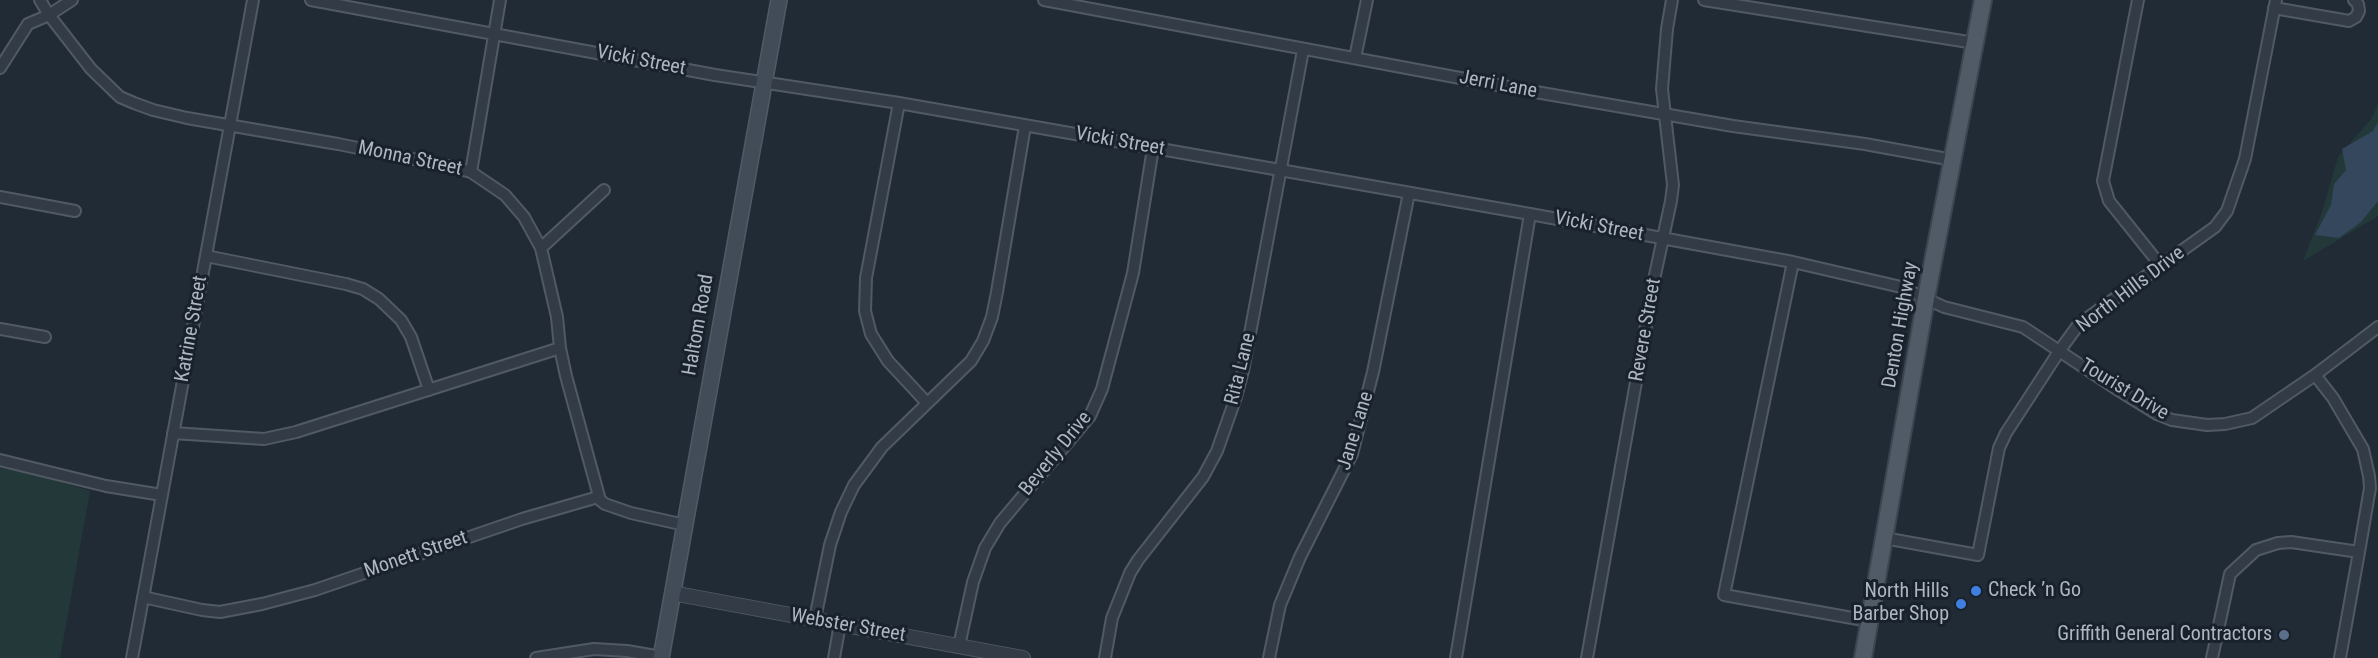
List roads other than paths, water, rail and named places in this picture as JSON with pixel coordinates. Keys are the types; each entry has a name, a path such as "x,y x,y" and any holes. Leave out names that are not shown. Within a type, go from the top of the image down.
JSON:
{"main road":[{"name":"Haltom Road","path":"661,657 779,0"},
{"name":"Denton Highway","path":"1863,658 1926,298 1983,0"}],"street":[{"name":"Monna Street","path":"40,0 91,69 120,97 153,110 349,146 471,172 505,195 524,217 541,248 557,317 560,348 598,497"},
{"path":"0,68 28,24 49,15 72,0"},
{"name":"Katrine Street","path":"132,658 253,0"},
{"name":"Vicki Street","path":"311,0 765,83 1153,148 1793,262 1902,287 1926,298"},
{"path":"471,172 500,0"},
{"name":"Jerri Lane","path":"1044,0 1303,50 1665,114 1953,160"},
{"path":"1355,58 1367,0"},
{"name":"Revere Street","path":"1587,658 1673,185 1662,89 1672,0"},
{"path":"1704,0 1975,43"},
{"path":"2138,0 2104,164 2103,181 2109,201 2161,266"},
{"path":"2275,4 2349,21 2356,17 2359,11 2358,4 2354,0"},
{"name":"North Hills Drive","path":"1884,538 1978,555 1999,448 2006,433 2060,350 2079,324 2215,227 2233,199 2245,159 2275,4"},
{"name":"Rita Lane","path":"1105,658 1112,618 1130,573 1203,477 1217,451 1243,371 1303,50"},
{"path":"899,104 866,278 865,312 871,334 888,361 927,403"},
{"path":"815,619 830,545 841,512 854,485 882,447 971,361 992,318 1025,126"},
{"name":"Beverly Drive","path":"959,646 973,582 985,548 1000,523 1090,416 1102,389 1133,273 1153,148"},
{"path":"541,248 604,190"},
{"name":"Jane Lane","path":"1269,658 1280,605 1300,557 1352,454 1373,372 1409,193"},
{"path":"0,197 75,211"},
{"path":"1456,658 1530,214"},
{"path":"206,256 346,284 363,289 379,298 400,320 411,337 429,390"},
{"path":"1793,262 1724,595 1869,621"},
{"name":"Tourist Drive","path":"1926,298 1944,308 2023,327 2157,414 2172,420 2207,425 2240,422 2252,418 2378,327"},
{"path":"0,329 45,337"},
{"path":"173,434 264,439 296,432 560,348"},
{"path":"2314,375 2333,398 2362,449 2370,488 2340,658"},
{"path":"0,460 106,486 162,495"},
{"path":"598,497 605,504 631,513 685,525"},
{"name":"Monett Street","path":"143,597 220,612 262,604 315,590 522,519 598,497"},
{"path":"2212,658 2230,574 2256,550 2278,543 2291,542 2359,552"},
{"name":"Webster Street","path":"672,593 1023,658"},
{"path":"834,658 840,624"},
{"path":"536,658 594,649 627,651 661,657"}],"water":[{"path":"2378,122 2378,201 2361,222 2339,238 2315,235 2331,205 2334,184 2346,170 2342,149 2373,131"}],"place":[{"name":"Check ’n Go","path":"1976,591"},
{"name":"North Hills Barber Shop","path":"1961,604"},
{"name":"Griffith General Contractors","path":"2284,635"}]}
